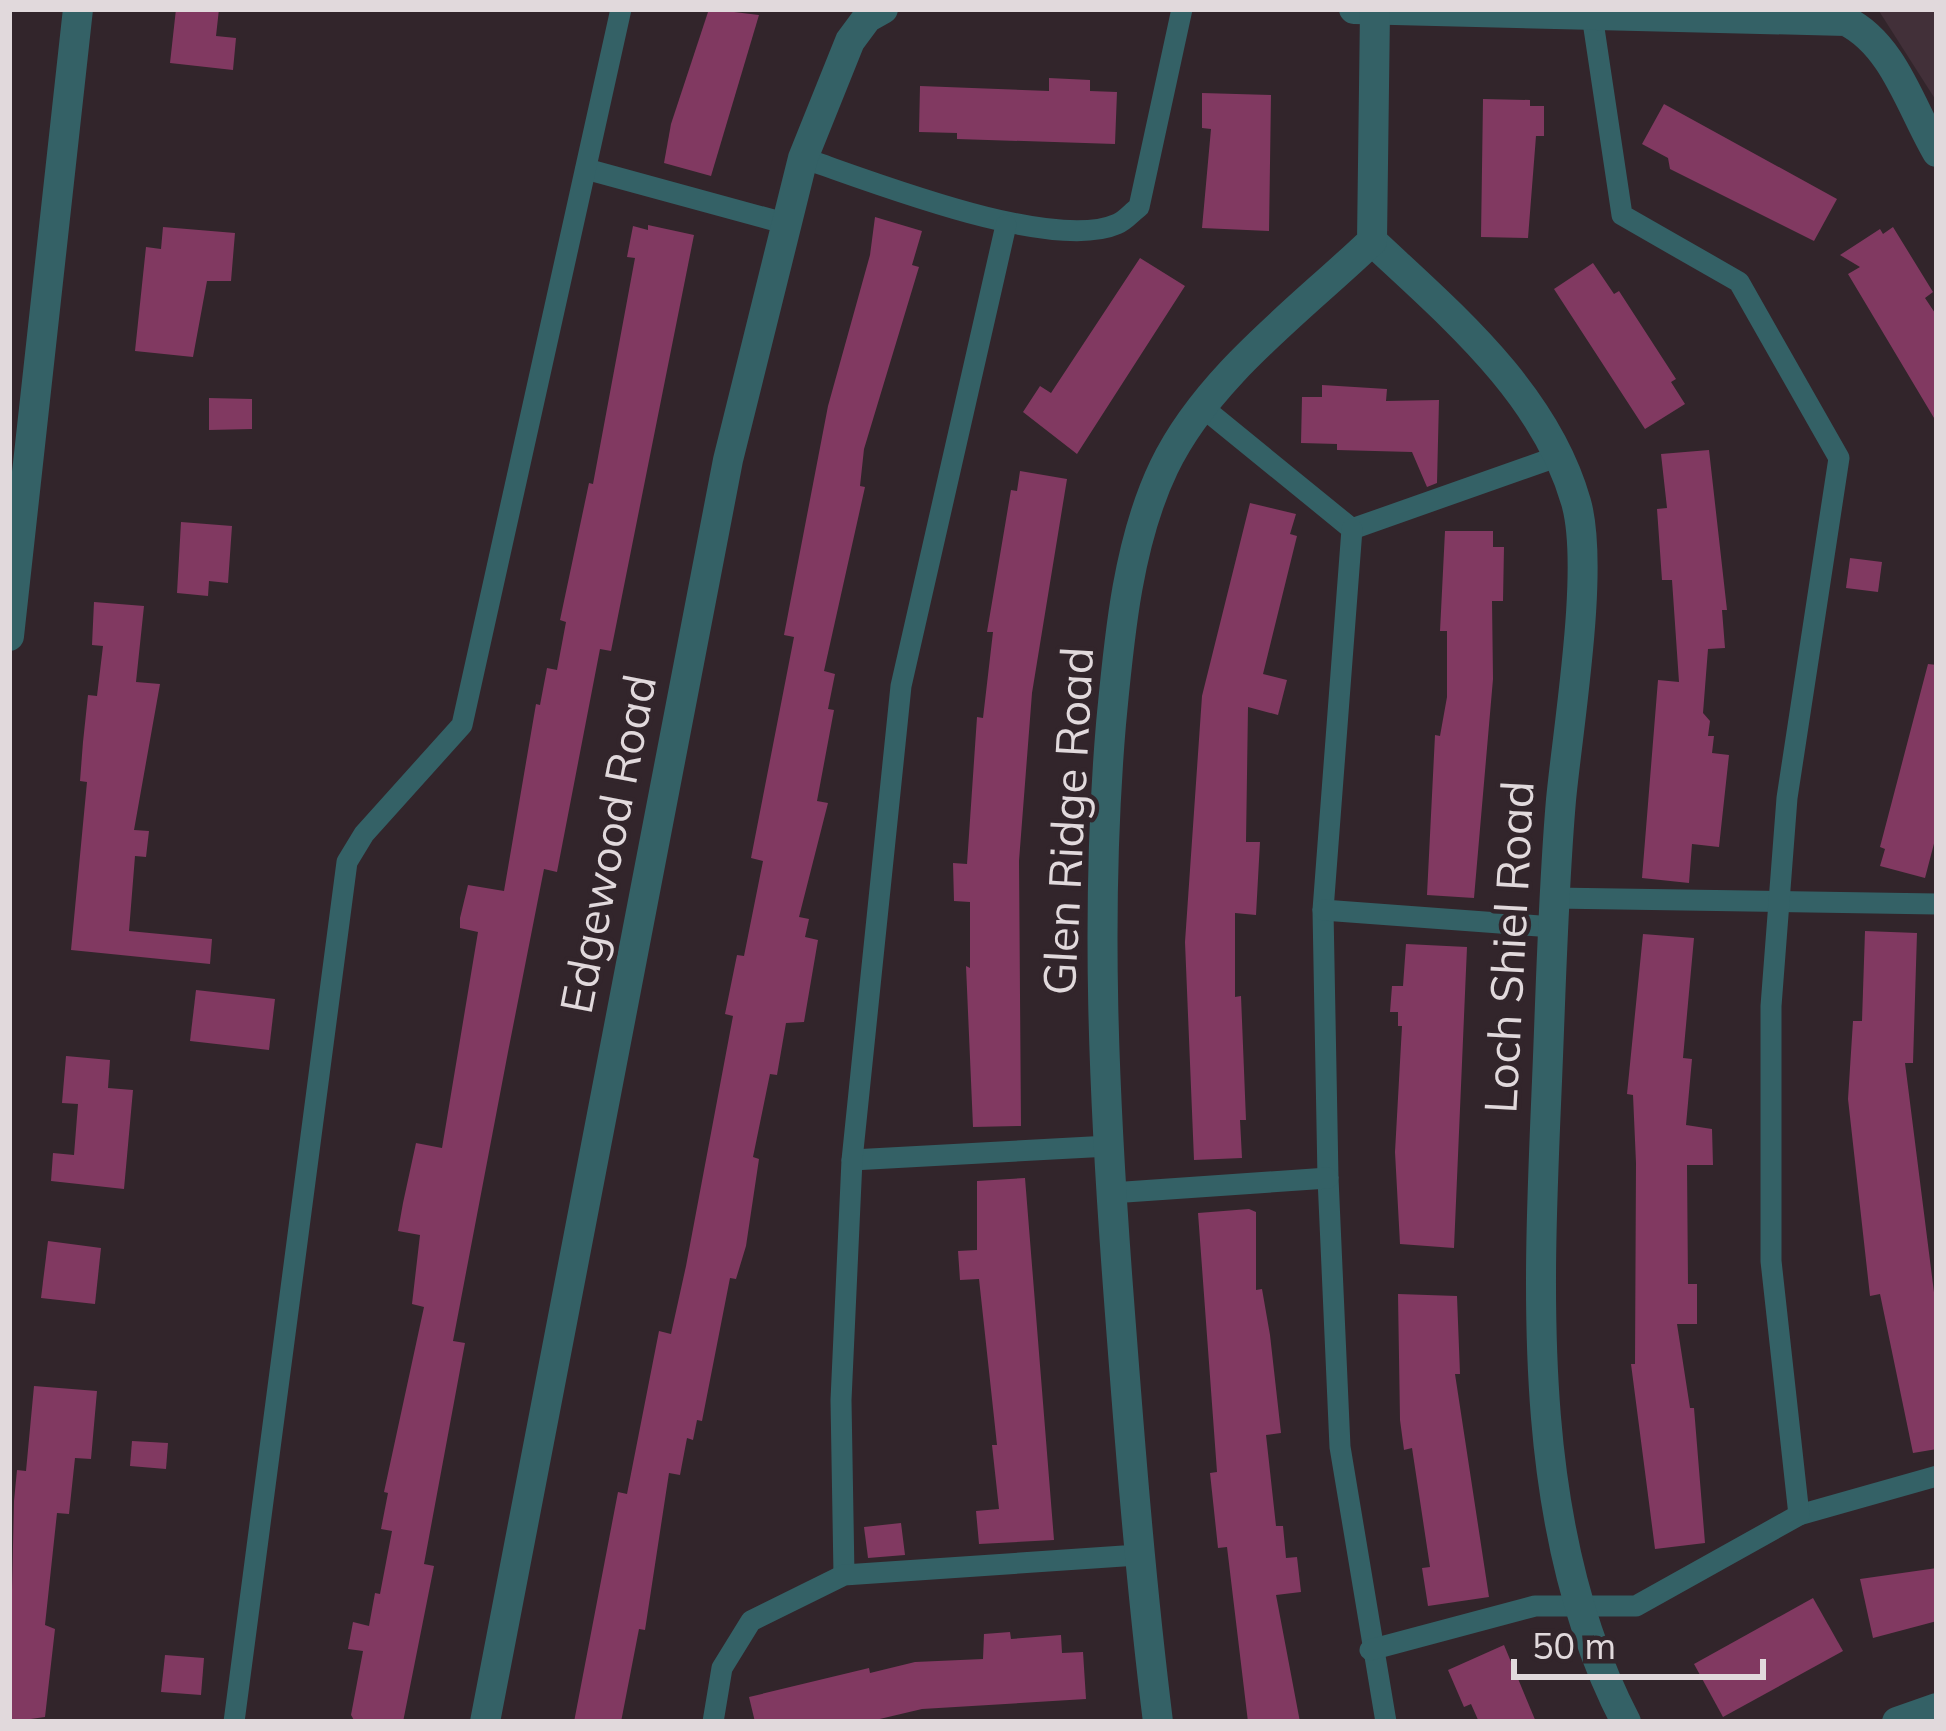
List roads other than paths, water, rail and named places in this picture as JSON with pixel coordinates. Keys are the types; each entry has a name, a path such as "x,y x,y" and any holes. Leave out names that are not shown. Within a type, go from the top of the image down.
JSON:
{"street":[{"path":"9,636 78,9"},
{"name":"Edgewood Road","path":"485,1722 728,460 784,223 830,78 867,18 883,9"},
{"path":"1354,9 1846,15 1881,47 1937,152"},
{"path":"1372,241 1375,10"},
{"name":"Glen Ridge Road","path":"1158,1722 1138,1555 1101,997 1105,802 1114,690 1145,519 1164,467 1201,406 1372,241"},
{"name":"Loch Shiel Road","path":"1372,241 1472,337 1524,399 1559,456 1577,505 1582,539 1554,913 1539,1253 1542,1334 1559,1511 1580,1607 1626,1722"},
{"path":"1897,1722 1937,1708"}],"lane":[{"path":"234,1722 347,862 364,834 462,725 621,9"},
{"path":"803,158 1006,225 1097,229 1119,224 1139,206 1182,9"},
{"path":"1592,15 1622,215 1738,281 1838,458 1777,902 1771,1261 1799,1515"},
{"path":"586,169 784,223"},
{"path":"844,1575 841,1400 852,1160 901,686 1006,225"},
{"path":"1201,406 1352,529"},
{"path":"1352,529 1559,456"},
{"path":"1352,529 1323,910 1328,1178 1340,1447 1370,1650 1386,1722"},
{"path":"1323,910 1554,913 1777,902 1937,904"},
{"path":"852,1160 1109,1146"},
{"path":"1111,1193 1328,1178"},
{"path":"1370,1650 1535,1606 1636,1606 1799,1515 1937,1476"},
{"path":"713,1722 722,1668 752,1621 844,1575 1138,1555"}]}
